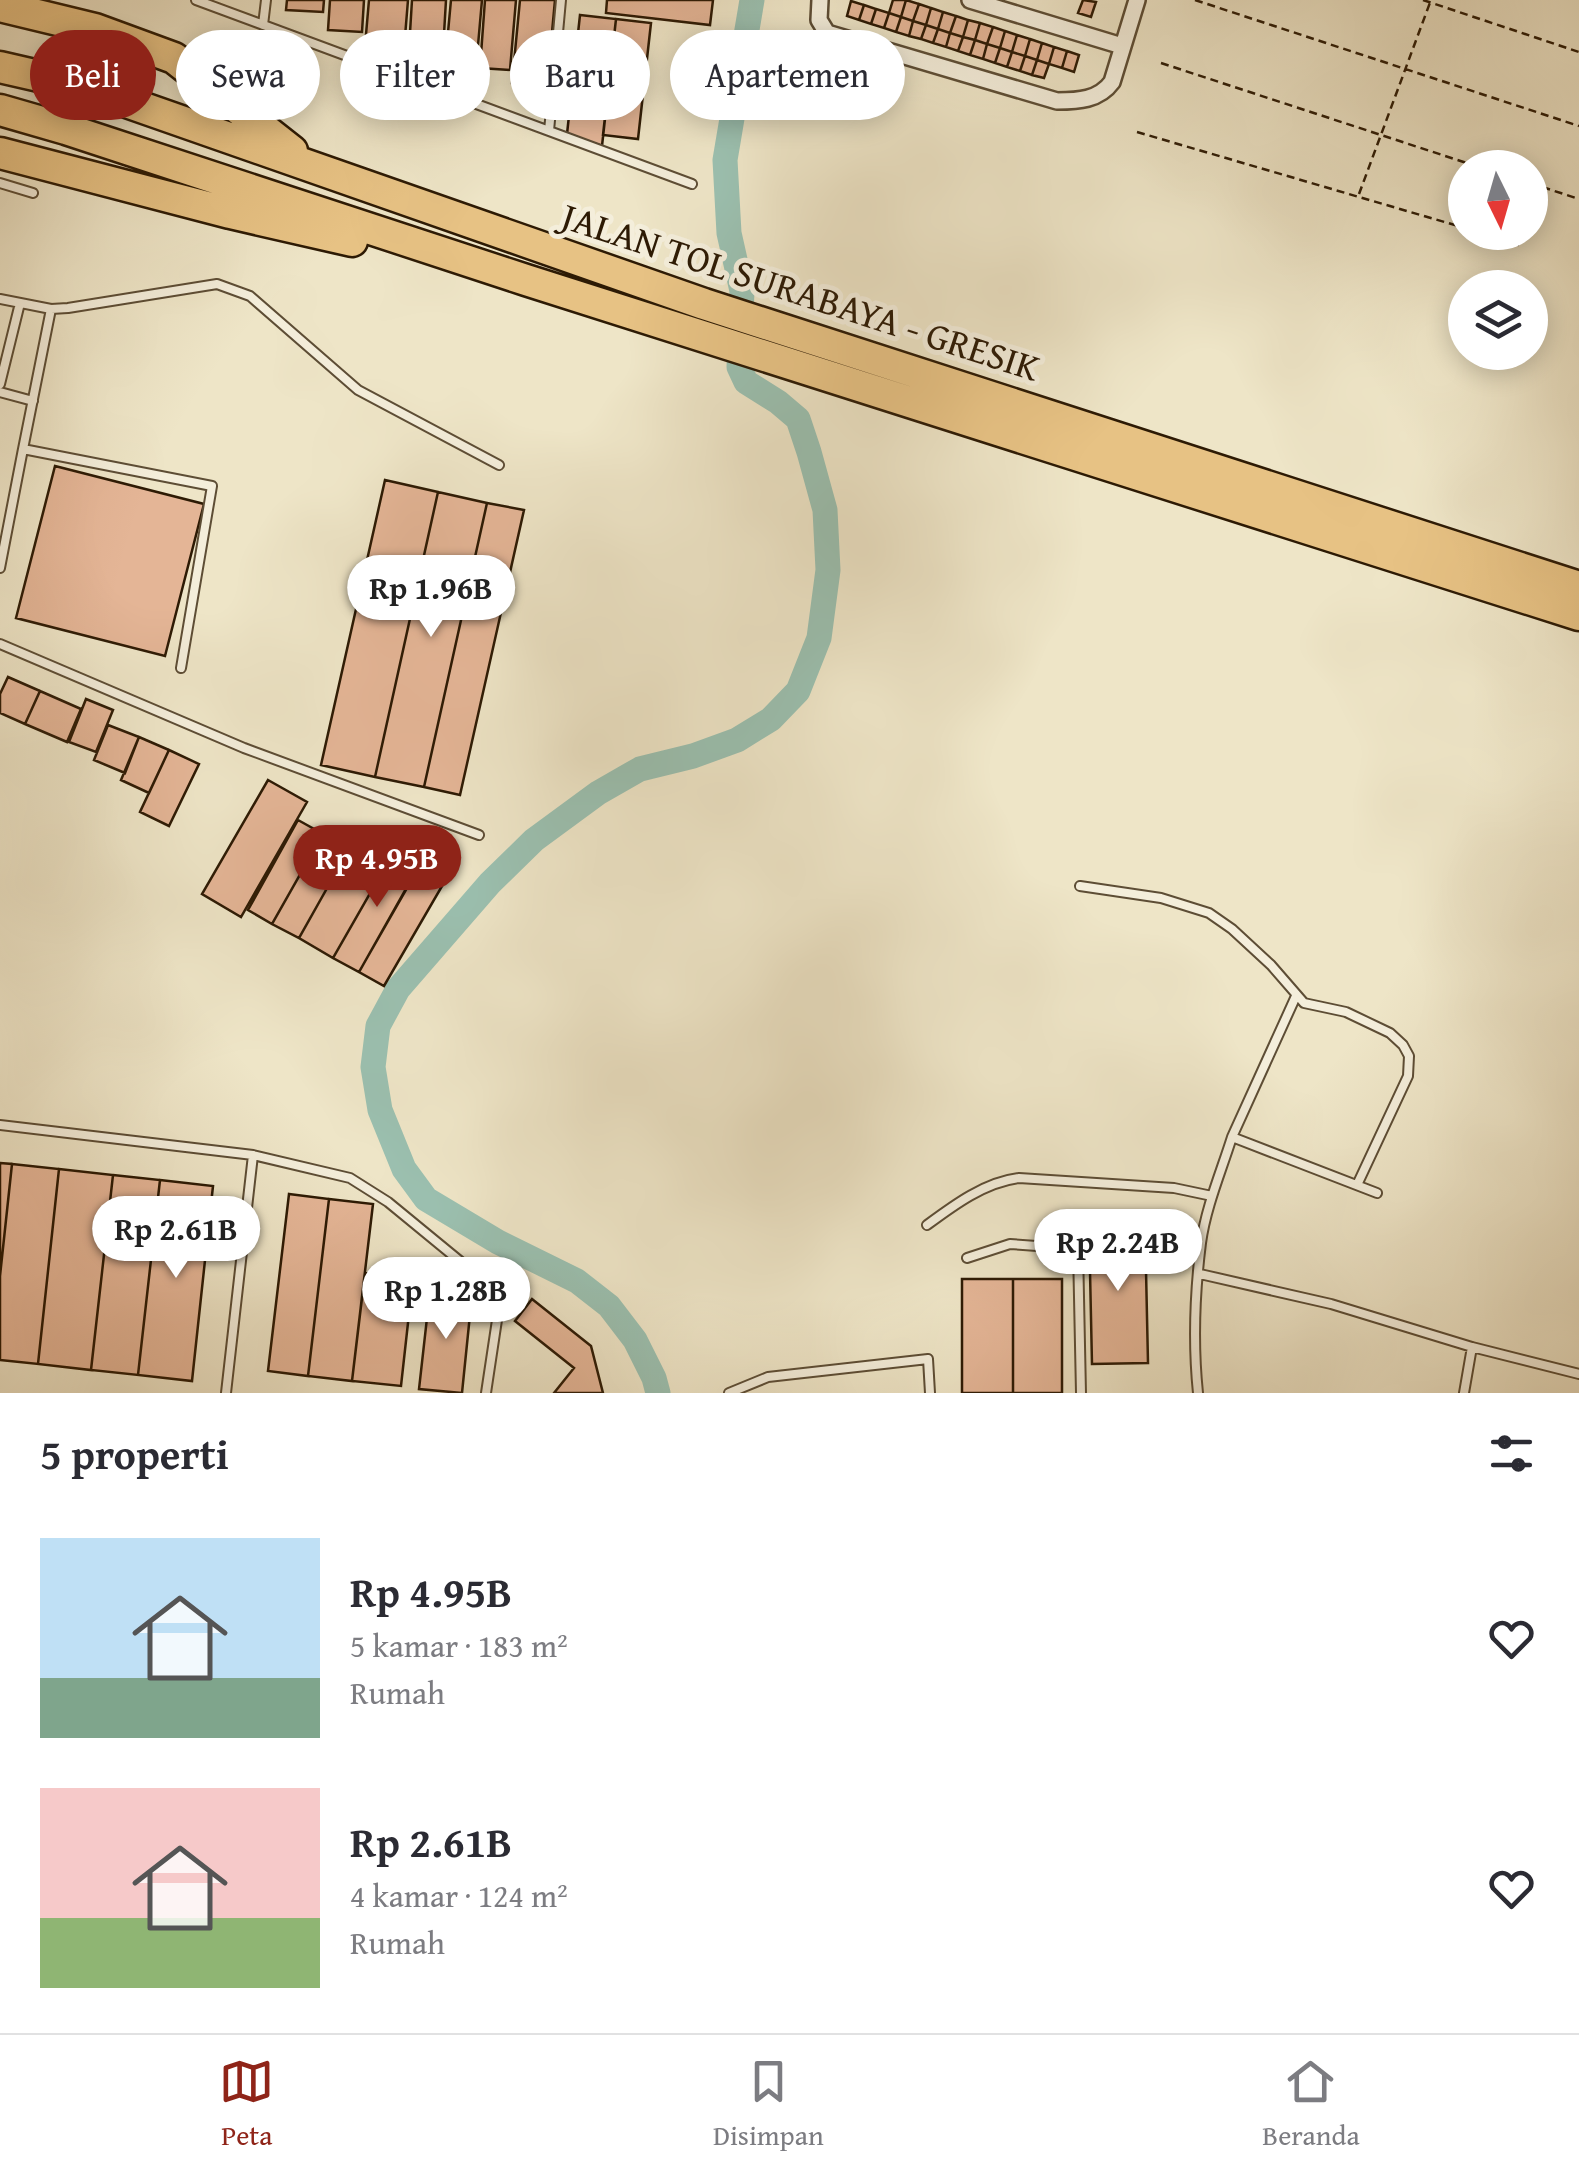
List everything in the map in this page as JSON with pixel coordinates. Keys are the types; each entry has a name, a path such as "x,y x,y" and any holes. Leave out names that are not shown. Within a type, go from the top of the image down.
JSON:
{"highway":[{"path":"0,6 95,29 174,58 312,166"},
{"name":"JALAN TOL SURABAYA - GRESIK","path":"0,67 78,86 312,166 698,318 1579,587"},
{"name":"JALAN TOL SURABAYA - GRESIK","path":"0,110 66,128 526,280 698,318"},
{"path":"0,152 230,214 526,280"},
{"name":"JALAN TOL SURABAYA - GRESIK","path":"779,344 1579,615"}],"street":[{"path":"820,0 820,20 827,33 1057,101 1080,101 1106,90 1112,82 1136,0"},
{"path":"970,0 1122,46"}],"lane":[{"path":"196,0 692,184"},
{"path":"263,25 266,0"},
{"path":"549,131 562,0"},
{"path":"0,183 33,193"},
{"path":"0,299 51,309 217,284 228,286 250,296 369,397 499,466"},
{"path":"0,384 20,303"},
{"path":"0,568 51,309"},
{"path":"0,392 32,400"},
{"path":"23,449 212,486 181,668"},
{"path":"0,644 244,748 479,835"},
{"path":"1080,886 1161,898 1209,914 1272,965 1296,996 1309,1005 1346,1012 1390,1033 1409,1056 1408,1076 1356,1185"},
{"path":"1198,1393 1195,1363 1201,1243 1212,1196 1232,1137 1296,996"},
{"path":"0,1125 253,1155 350,1178 388,1202 487,1287 496,1306 497,1320 486,1393"},
{"path":"1232,1137 1377,1193"},
{"path":"226,1393 253,1155"},
{"path":"927,1225 980,1191 1018,1178 1174,1188 1212,1196"},
{"path":"966,1258 1010,1244 1078,1249 1081,1393"},
{"path":"1200,1274 1331,1304 1472,1347 1579,1374"},
{"path":"1464,1393 1472,1347"},
{"path":"729,1393 768,1377 928,1358 930,1393"}],"path":[{"path":"1195,0 1579,126"},
{"path":"1423,0 1579,52"},
{"path":"1358,196 1431,1"},
{"path":"1161,63 1448,157"},
{"path":"1138,132 1448,223"},
{"path":"1548,189 1579,199"}],"building":[{"path":"287,0 324,0 323,12 286,10"},
{"path":"330,0 364,0 362,30 328,30"},
{"path":"369,0 408,0 406,30 366,30"},
{"path":"412,0 446,0 444,30 410,30"},
{"path":"451,0 482,0 479,30 448,30"},
{"path":"485,0 516,0 513,30 510,30 510,70 490,69 490,30 483,30"},
{"path":"520,0 555,0 552,30 517,30"},
{"path":"607,0 713,0 710,25 606,13"},
{"path":"893,0 906,0 901,17 889,13"},
{"path":"906,0 919,4 913,21 901,17"},
{"path":"1083,0 1096,2 1091,17 1078,13"},
{"path":"851,1 864,5 859,20 847,16"},
{"path":"919,4 931,8 926,25 913,21"},
{"path":"864,5 876,9 871,24 859,20"},
{"path":"931,8 943,12 938,29 926,25"},
{"path":"876,9 889,13 884,28 871,24"},
{"path":"943,12 956,16 950,33 938,29"},
{"path":"889,13 901,17 897,30 884,28"},
{"path":"580,15 616,19 615,30 578,30"},
{"path":"956,16 968,20 963,37 950,33"},
{"path":"901,17 913,21 909,36 905,30 897,30"},
{"path":"616,19 651,23 650,32 615,30"},
{"path":"968,20 980,23 975,40 963,37"},
{"path":"913,21 926,25 921,39 909,36"},
{"path":"980,23 993,27 987,44 975,40"},
{"path":"926,25 938,29 933,43 921,39"},
{"path":"993,27 1005,31 1000,48 987,44"},
{"path":"938,29 950,33 946,47 933,43"},
{"path":"1005,31 1017,35 1012,52 1000,48"},
{"path":"950,33 963,37 958,51 946,47"},
{"path":"1017,35 1030,39 1025,56 1012,52"},
{"path":"963,37 975,40 970,55 958,51"},
{"path":"1030,39 1042,43 1037,60 1025,56"},
{"path":"975,40 987,44 983,59 970,55"},
{"path":"1042,43 1054,47 1049,64 1037,60"},
{"path":"987,44 1000,48 995,63 983,59"},
{"path":"1054,47 1067,51 1062,68 1049,64"},
{"path":"1000,48 1012,52 1007,67 995,63"},
{"path":"1067,51 1079,55 1074,72 1062,68"},
{"path":"1012,52 1025,56 1020,71 1007,67"},
{"path":"1025,56 1037,60 1032,75 1020,71"},
{"path":"1037,60 1049,64 1044,78 1032,75"},
{"path":"569,120 605,120 602,146 567,134"},
{"path":"605,120 640,120 638,139 603,135"},
{"path":"55,466 204,504 165,656 16,618"},
{"path":"385,480 438,492 375,777 321,765"},
{"path":"438,492 487,503 424,787 375,777"},
{"path":"487,503 524,510 460,795 424,787"},
{"path":"8,677 40,691 25,724 0,713 0,694"},
{"path":"40,691 81,709 67,742 25,724"},
{"path":"86,699 113,710 96,752 69,742"},
{"path":"108,725 139,737 125,773 94,760"},
{"path":"139,737 169,750 149,793 121,780"},
{"path":"169,750 199,764 169,826 140,812"},
{"path":"268,780 307,802 241,917 202,894"},
{"path":"298,820 323,834 272,924 248,910"},
{"path":"361,828 396,848 333,958 299,938"},
{"path":"323,834 349,849 299,938 272,924"},
{"path":"396,848 421,862 359,972 333,958"},
{"path":"430,848 456,862 384,986 359,972"},
{"path":"0,1163 12,1164 0,1276"},
{"path":"12,1164 59,1169 38,1364 0,1360 0,1276"},
{"path":"59,1169 113,1175 91,1370 38,1364"},
{"path":"113,1175 160,1180 138,1375 91,1370"},
{"path":"160,1180 213,1186 192,1381 138,1375"},
{"path":"289,1194 329,1199 308,1376 268,1371"},
{"path":"329,1199 373,1204 352,1381 308,1376"},
{"path":"1145,1224 1148,1363 1092,1364 1089,1225"},
{"path":"365,1273 413,1278 401,1386 352,1381"},
{"path":"962,1279 1013,1279 1013,1393 962,1393"},
{"path":"1013,1279 1062,1279 1062,1393 1013,1393"},
{"path":"430,1291 472,1295 462,1393 419,1389"},
{"path":"532,1299 591,1346 603,1393 554,1393 574,1368 515,1321"}],"waterway":[{"path":"658,1393 635,1340 609,1306 577,1281 498,1242 426,1199 404,1169 380,1110 373,1067 378,1026 398,989 490,883 534,840 598,793 640,769 737,740 771,719 798,691 819,638 828,570 825,510 809,452 798,419 746,382 739,367 742,291 729,233 725,160 752,0"}]}
